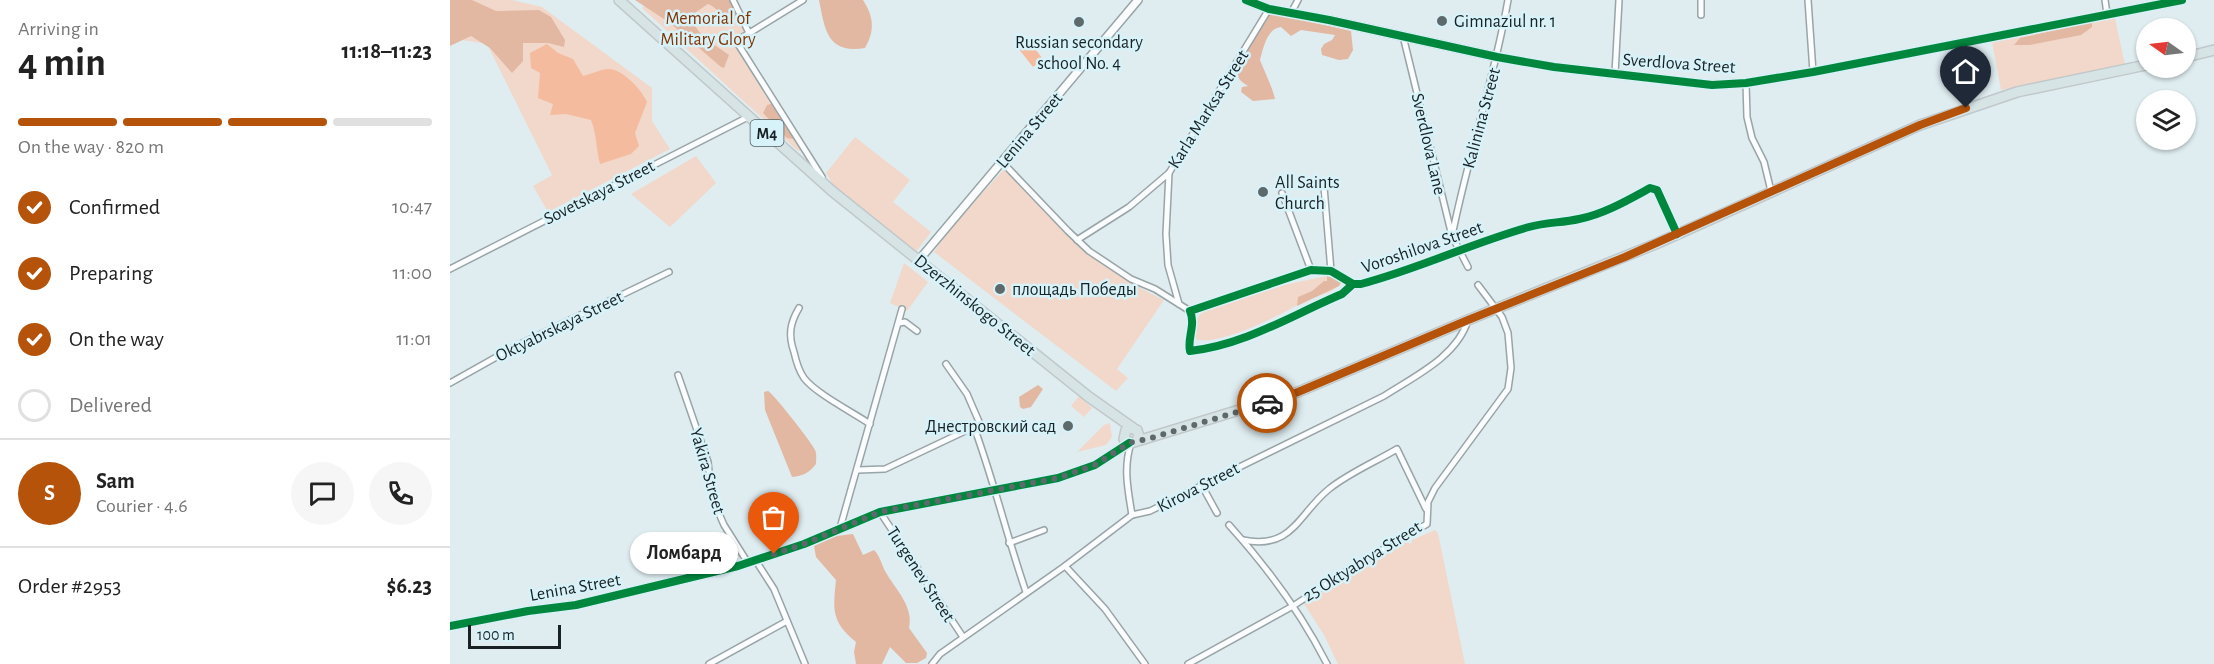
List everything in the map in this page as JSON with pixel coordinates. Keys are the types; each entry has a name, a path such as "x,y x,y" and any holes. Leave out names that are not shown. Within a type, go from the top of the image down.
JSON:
{"highway":[{"name":"Dzerzhinskogo Street","path":"619,0 832,191 1119,419"},
{"path":"2196,54 2214,50"},
{"path":"1129,440 1151,438 1298,392 1677,234 1920,125 1996,98 2136,67"},
{"path":"1119,419 1129,440"},
{"name":"M4","path":"1119,419 1151,438"},
{"path":"1135,429 1138,437 1129,440 1126,430 1135,429"}],"street":[{"path":"733,0 749,33 803,0"},
{"name":"Lenina Street","path":"919,260 1138,0"},
{"name":"Sverdlova Street","path":"1246,0 1269,9 1497,57 1712,85 1746,83 1813,72 2182,0"},
{"path":"1291,13 1298,0"},
{"name":"Kalinina Street","path":"1452,236 1480,117 1497,57 1508,0"},
{"path":"1615,74 1619,0"},
{"path":"1701,0 1701,15"},
{"path":"1808,0 1813,72"},
{"path":"2105,0 2107,14"},
{"name":"Karla Marksa Street","path":"1077,240 1129,207 1169,173 1269,9"},
{"name":"Dzerzhinskogo Street","path":"749,33 738,44 740,49 808,158 832,191"},
{"name":"Sverdlova Lane","path":"1403,36 1452,236 1468,267"},
{"path":"1746,83 1749,128 1764,162 1771,191"},
{"name":"Sovetskaya Street","path":"450,269 748,117"},
{"path":"1003,161 1089,251 1131,279 1155,289 1190,311 1193,321 1189,340 1190,351 1213,349 1258,332 1342,294 1353,284"},
{"path":"1169,173 1166,234 1168,265 1179,303"},
{"path":"1324,187 1331,271"},
{"name":"Voroshilova Street","path":"1190,311 1311,270 1331,271 1353,284 1391,276 1427,264 1458,250 1531,226 1580,219 1602,212 1650,188 1657,190 1677,234"},
{"path":"1282,192 1311,270"},
{"name":"Oktyabrskaya Street","path":"450,383 516,346 669,272"},
{"name":"25 Oktyabrya Street","path":"1188,664 1293,606 1351,568 1427,524 1428,502 1435,488 1508,389 1511,368 1508,333 1502,318 1478,285"},
{"path":"800,308 793,319 789,333 798,366 805,379 813,387 870,424"},
{"path":"840,528 902,309"},
{"name":"Kirova Street","path":"932,664 940,654 1065,566 1132,515 1150,511 1384,396 1437,360 1461,337 1468,320"},
{"path":"898,323 905,322 917,331"},
{"path":"858,470 885,470 980,424 967,394 946,364"},
{"name":"Yakira Street","path":"678,375 708,462 714,502 724,525 774,589 805,664"},
{"path":"974,427 996,490 1009,543 1026,592"},
{"path":"1129,440 1126,481 1132,515"},
{"name":"Lenina Street","path":"450,626 528,611 576,605 752,562 804,544 880,512 1058,478 1095,465 1117,452 1129,440"},
{"path":"1242,540 1263,541 1276,539 1286,534 1294,529 1329,489 1397,449 1427,511"},
{"path":"1201,484 1217,513"},
{"name":"Turgenev Street","path":"880,512 963,637"},
{"path":"1229,525 1276,581 1309,628 1327,664"},
{"path":"1009,543 1044,530"},
{"path":"1065,566 1105,609 1145,664"},
{"path":"709,664 788,621"}],"green space":[{"path":"451,0 512,0 542,7 652,88 652,121 670,149 548,212 533,186 552,175 487,44 450,38"},
{"name":"Memorial of Military Glory","path":"652,0 731,0 745,30 735,38 802,143 803,149 798,151 642,8"},
{"path":"2115,18 2125,65 2001,90 1992,42"},
{"path":"855,137 910,180 893,202 931,232 916,252 835,188 826,173"},
{"path":"696,156 716,183 670,227 631,194"},
{"path":"1006,167 1052,219 1090,255 1126,280 1164,300 1117,369 1128,378 1116,391 934,252 948,231"},
{"path":"904,263 928,282 907,311 890,303"},
{"path":"1327,276 1342,281 1329,292 1306,300 1279,315 1234,334 1206,340 1195,339 1195,323 1206,310 1288,284"},
{"path":"1079,396 1092,408 1084,417 1071,406"},
{"path":"1110,423 1112,437 1106,445 1077,452 1104,425"},
{"path":"1435,530 1438,533 1465,664 1338,664 1324,635 1303,602 1366,562 1407,542 1411,544 1412,540"}],"shaded area":[{"path":"450,0 472,0 496,11 539,10 551,17 565,40 564,47 548,43 523,43 523,61 512,73 490,48 471,36 450,46"},
{"path":"635,0 732,0 737,19 724,17 708,4 693,14 689,21 703,37 729,55 724,68 670,23"},
{"path":"819,0 863,0 872,24 865,48 843,47 830,38 823,21"},
{"path":"1275,14 1351,31 1353,50 1348,59 1339,60 1322,55 1321,49 1335,35 1301,30 1291,36 1281,27 1276,28 1266,40 1260,60 1275,99 1253,101 1241,92 1242,87 1248,86 1239,79 1238,70 1249,45 1268,15"},
{"path":"2092,23 2092,27 2081,35 2030,45 2014,45 2020,38"},
{"path":"1028,40 1043,59 1033,67 1018,48"},
{"path":"547,44 558,53 573,59 583,76 613,69 624,75 641,92 647,102 635,133 639,146 631,154 600,164 591,120 566,114 550,115 553,104 538,98 540,73 531,68 530,53"},
{"path":"775,103 795,136 794,139 787,138 763,113 767,105"},
{"path":"1327,276 1342,281 1339,286 1297,306 1298,297 1327,281"},
{"path":"1038,385 1043,389 1031,407 1023,409 1020,407 1019,397"},
{"path":"768,391 793,419 815,450 816,464 803,475 792,477 765,410 764,392"},
{"path":"853,534 863,555 874,550 876,552 885,571 903,598 909,612 909,628 927,653 926,658 917,663 906,663 890,647 882,664 856,664 854,652 856,642 842,628 834,607 836,580 816,557 814,546 836,536"}],"cycle path":[{"path":"1246,0 1269,9 1497,57 1554,67 1712,85 1746,83 1813,72 2182,0"},
{"path":"1353,284 1342,294 1249,336 1230,343 1190,351 1192,321 1190,311 1311,270 1331,271 1353,284 1361,284 1529,227 1598,214 1650,188 1657,190 1677,234"},
{"path":"450,626 528,611 576,605 738,566 804,544 880,512 1058,478 1095,465 1129,443"}],"way so far":[{"path":"774,554 880,512 1058,478 1095,465 1129,443 1267,403"}],"place":[{"name":"Gimnaziul nr. 1","path":"1442,21"},
{"name":"Russian secondary school No. 4","path":"1079,22"},
{"name":"All Saints Church","path":"1263,192"},
{"name":"площадь Победы","path":"1000,289"},
{"name":"Днестровский сад","path":"1068,426"},
{"name":"Ломбард","path":"774,554"}],"route":[{"path":"1267,403 1625,257 1920,125 1966,108"}]}
